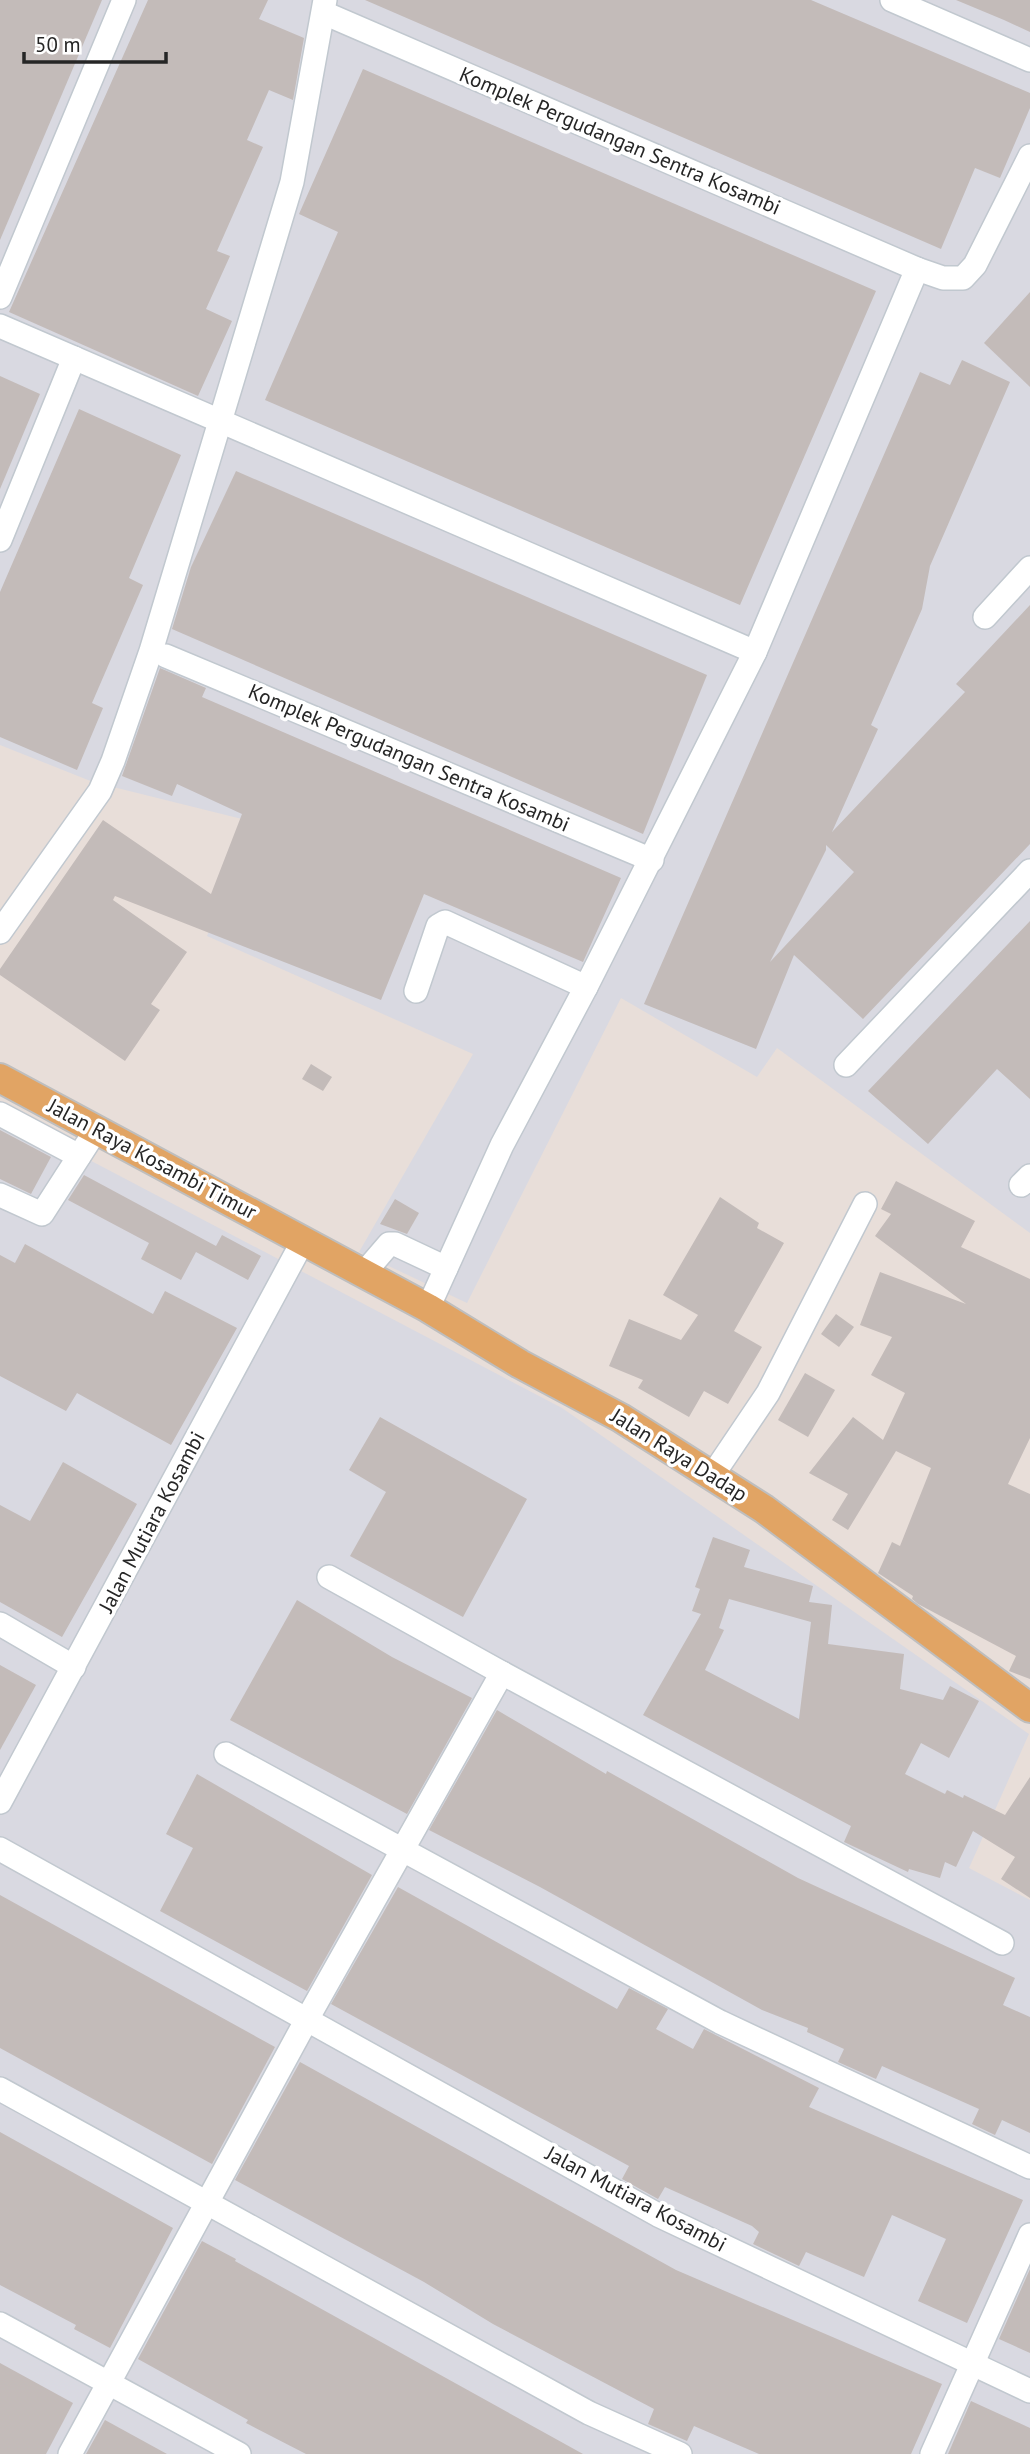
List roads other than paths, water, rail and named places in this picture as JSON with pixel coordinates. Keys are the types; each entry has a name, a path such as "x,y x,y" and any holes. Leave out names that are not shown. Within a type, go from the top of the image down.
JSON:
{"main road":[{"name":"Jalan Raya Kosambi Timur","path":"0,1078 96,1130 298,1251"},
{"name":"Jalan Raya Dadap","path":"298,1251 364,1273 520,1364 621,1418 764,1509 1030,1708"}],"street":[{"path":"0,297 124,0"},
{"path":"892,0 1030,60"},
{"path":"0,932 104,781 151,651 292,182 325,6"},
{"name":"Komplek Pergudangan Sentra Kosambi","path":"325,6 917,269 943,278 963,278 975,265 1030,156"},
{"path":"428,1308 502,1145 652,860 755,652 917,269"},
{"path":"0,326 755,652"},
{"path":"0,540 74,358"},
{"path":"985,617 1030,568"},
{"name":"Komplek Pergudangan Sentra Kosambi","path":"166,656 652,860"},
{"path":"846,1065 1030,871"},
{"path":"416,990 438,926 445,922 586,987"},
{"path":"0,1114 79,1156"},
{"path":"0,1195 42,1214 96,1130"},
{"path":"712,1476 768,1393 865,1204"},
{"path":"364,1273 390,1244 446,1268"},
{"name":"Jalan Mutiara Kosambi","path":"0,1802 298,1251"},
{"path":"329,1577 1002,1942"},
{"path":"0,1624 74,1667"},
{"path":"70,2454 306,2021 502,1673"},
{"path":"226,1754 720,2022 1030,2167"},
{"name":"Jalan Mutiara Kosambi","path":"0,1849 658,2215 1030,2391"},
{"path":"0,2089 206,2205 589,2413 680,2454"},
{"path":"932,2454 1030,2235"},
{"path":"0,2324 106,2385 239,2454"}]}
